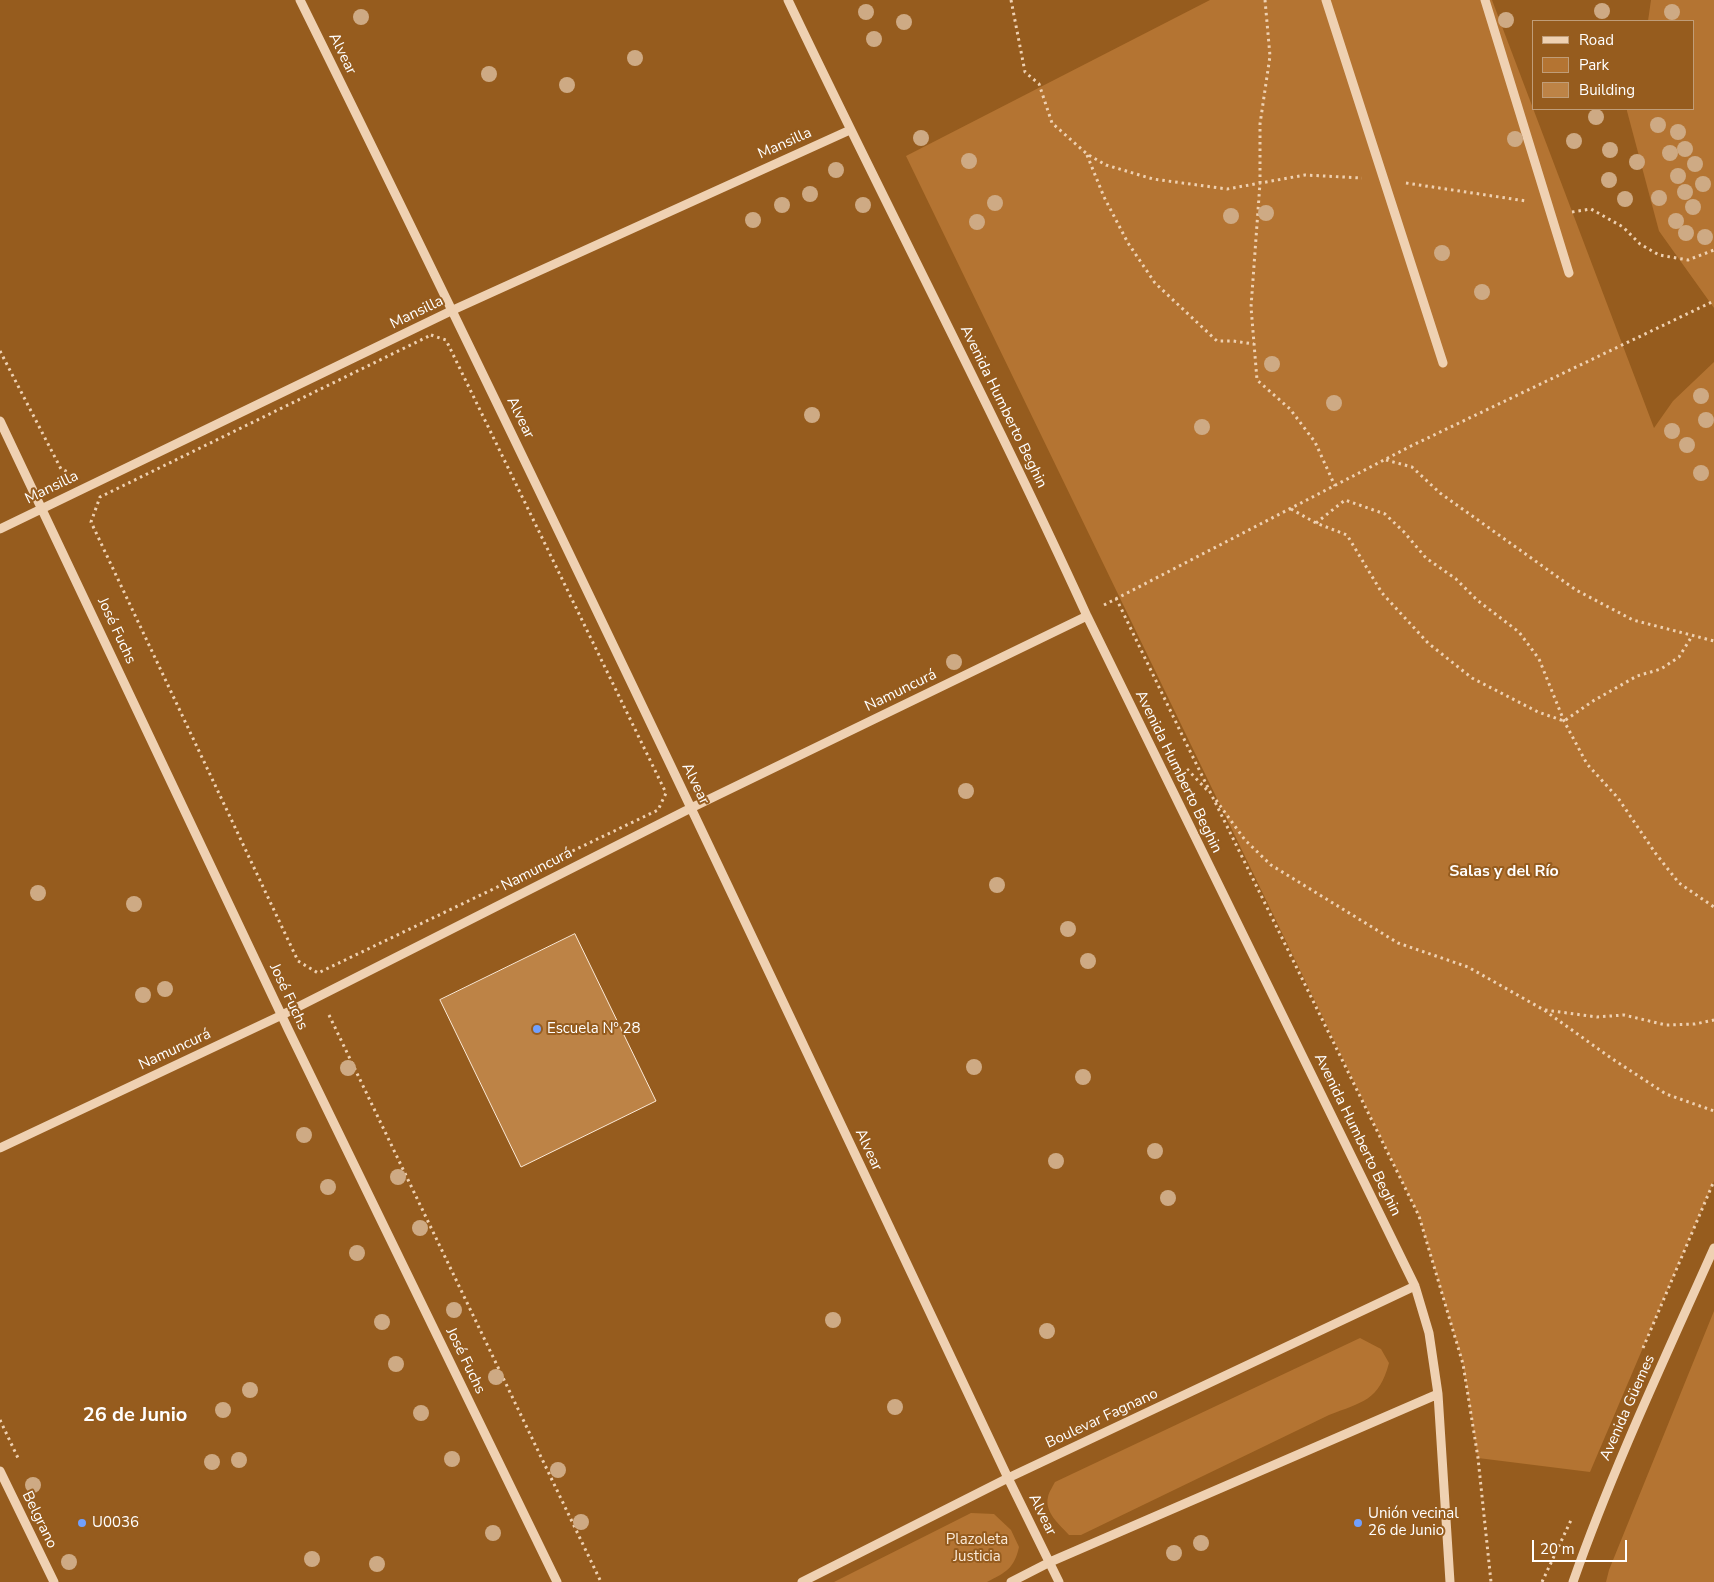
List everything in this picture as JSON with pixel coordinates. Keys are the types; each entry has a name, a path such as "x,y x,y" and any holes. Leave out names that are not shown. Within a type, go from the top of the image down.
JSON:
{"street":[{"name":"Alvear","path":"300,0 453,310 692,808 1008,1478 1059,1582"},
{"name":"Avenida Humberto Beghin","path":"788,0 850,130 1035,503 1087,616 1416,1286 1429,1333 1438,1394 1450,1582"},
{"path":"1326,0 1443,363"},
{"path":"1485,0 1569,273"},
{"name":"Mansilla","path":"0,529 453,310 850,130"},
{"name":"José Fuchs","path":"0,421 43,508 282,1015 557,1582"},
{"name":"Namuncurá","path":"0,1148 282,1015 692,808 1087,616"},
{"name":"Avenida Güemes","path":"1573,1582 1593,1525 1631,1434 1714,1248"},
{"name":"Boulevar Fagnano","path":"802,1582 1008,1478 1416,1286"},
{"path":"1011,1582 1050,1562 1438,1394"},
{"name":"Belgrano","path":"0,1471 54,1582"}],"path":[{"path":"1011,0 1026,72 1039,84 1052,123 1087,154 1106,164 1153,179 1227,189 1305,175 1384,179 1528,201 1550,211 1574,212 1592,209 1623,226 1640,244 1659,255 1688,260 1714,250"},
{"path":"1265,0 1270,56 1260,124 1260,184 1251,307 1257,380 1290,409 1310,435 1335,486"},
{"path":"1087,154 1104,197 1128,243 1155,283 1217,340 1254,344"},
{"path":"1087,616 1116,598 1385,459 1714,301"},
{"path":"0,351 61,469 70,473"},
{"path":"1385,459 1412,468 1440,493 1576,590 1633,620 1714,641"},
{"path":"100,497 91,522 298,961 318,973 658,810 666,793"},
{"path":"1316,523 1346,500 1385,514 1404,532 1426,558 1456,579 1477,600 1519,632 1539,659 1564,721 1587,764 1618,798 1656,854 1679,883 1714,907"},
{"path":"1290,509 1316,523 1347,535 1382,593 1428,643 1472,678 1538,712 1564,721"},
{"path":"1564,721 1593,701 1636,676 1661,669 1679,656 1692,636"},
{"path":"1184,767 1211,793 1245,840 1272,865 1398,943 1468,967 1544,1010 1611,1058 1666,1094 1714,1111"},
{"path":"333,1007 329,1016 601,1582"},
{"path":"1544,1010 1590,1016 1624,1015 1666,1025 1696,1024 1714,1020"}],"green space":[{"path":"1210,0 1492,0 1532,110 1534,110 1654,428 1673,401 1714,362 1714,1181 1590,1472 1478,1458 1463,1364 1419,1216 906,156"},
{"path":"1651,0 1714,0 1714,308 1659,231 1627,111 1694,110 1694,20 1648,20"},
{"path":"1714,1311 1714,1582 1606,1582 1609,1570"},
{"path":"1360,1338 1381,1349 1389,1363 1380,1385 1374,1393 1360,1403 1329,1415 1081,1535 1069,1535 1057,1523 1048,1508 1048,1497 1055,1482"},
{"name":"Plazoleta Justicia","path":"971,1513 994,1514 1011,1530 1019,1547 1012,1565 987,1582 834,1582"}],"building":[{"path":"575,934 656,1101 521,1167 440,1000"}],"place":[{"name":"Escuela Nº 28","path":"537,1029"},
{"name":"U0036","path":"82,1523"},
{"name":"Unión vecinal 26 de Junio","path":"1358,1523"}],"district":[{"name":"Salas y del Río","path":"1504,872"},
{"name":"26 de Junio","path":"135,1416"}]}
